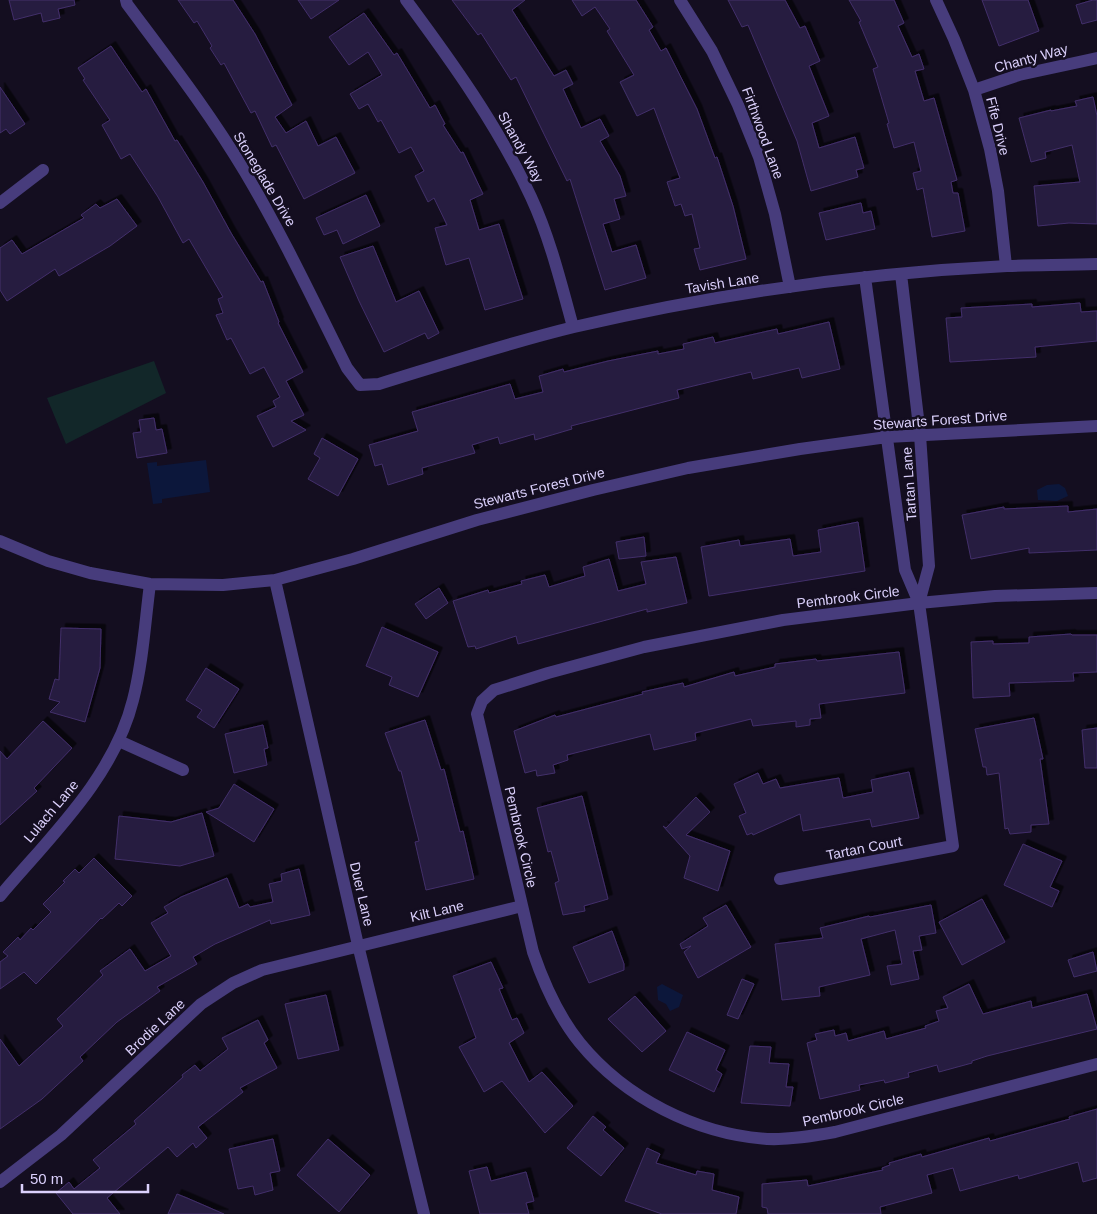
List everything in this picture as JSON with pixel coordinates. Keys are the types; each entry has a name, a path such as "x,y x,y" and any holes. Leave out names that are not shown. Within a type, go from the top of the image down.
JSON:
{"street":[{"name":"Stoneglade Drive","path":"126,0 127,4 196,96 245,172 281,235 347,368 360,385"},
{"name":"Shandy Way","path":"406,0 471,91 506,149 531,198 548,240 573,327"},
{"name":"Firthwood Lane","path":"680,0 712,51 742,113 759,158 775,214 790,287"},
{"name":"Fife Drive","path":"936,0 974,90 990,149 998,191 1006,266"},
{"name":"Chanty Way","path":"974,90 1019,75 1097,58"},
{"path":"0,203 44,170"},
{"name":"Tavish Lane","path":"360,385 379,384 490,349 573,327 699,301 865,277 1006,266 1097,264"},
{"name":"Tartan Lane","path":"901,274 920,435 929,566 919,603"},
{"name":"Tartan Lane","path":"865,277 905,570 919,603 953,846"},
{"name":"Stewarts Forest Drive","path":"0,541 48,561 150,584 223,585 275,580 353,559 477,520 602,487 688,468 886,437 1097,426"},
{"name":"Duer Lane","path":"275,580 358,945 424,1214"},
{"name":"Lulach Lane","path":"0,896 80,802 103,770 119,741 135,693 140,668 150,584"},
{"name":"Pembrook Circle","path":"1097,593 995,596 919,603 783,620 644,647 507,685 489,694 482,701 477,714 533,952 546,989 578,1042 599,1065 630,1089 659,1107 688,1121 739,1136 769,1139 802,1138 827,1134 1097,1064"},
{"path":"119,741 183,770"},
{"name":"Tartan Court","path":"780,879 953,846"},
{"name":"Kilt Lane","path":"358,945 522,906"},
{"name":"Brodie Lane","path":"0,1182 61,1135 201,1004 225,988 262,970 358,945"}],"green space":[{"path":"154,361 166,393 66,444 47,398"}],"water":[{"path":"206,460 210,492 162,499 162,503 153,504 147,463 157,462 157,466"},
{"path":"1059,484 1065,488 1068,496 1057,501 1038,500 1037,490 1047,485"},
{"path":"662,984 683,995 679,1007 670,1011 666,1004 658,1000 657,987"}],"building":[{"path":"9,0 74,0 75,5 58,9 60,18 43,22 41,13 14,20"},
{"path":"178,0 233,0 255,34 292,105 275,117 286,133 306,121 318,146 336,137 355,173 304,199 276,145 272,147 255,111 251,113 224,63 221,65 210,48 212,46 197,21 194,23"},
{"path":"298,0 339,0 311,19"},
{"path":"452,0 525,0 512,10 554,76 566,70 573,84 563,89 581,128 600,119 609,136 600,141 620,176 626,196 614,199 620,219 603,224 612,252 636,245 646,278 605,290 570,179 567,181 516,77 511,80 481,33 478,35"},
{"path":"572,0 636,0 653,27 649,30 661,51 666,48 697,109 715,158 717,157 733,206 746,259 700,270 694,249 700,248 692,214 685,216 681,204 675,206 667,182 680,178 654,108 637,116 620,82 634,75 607,31 610,29 595,7 582,16"},
{"path":"728,0 785,0 800,28 805,26 820,61 809,66 829,116 812,123 819,148 855,137 864,168 856,170 858,177 811,191 797,141 748,25 742,27"},
{"path":"849,0 894,0 904,23 898,26 912,57 919,54 924,69 915,71 924,101 934,98 957,180 951,182 953,193 958,193 965,231 932,237 923,188 917,190 913,173 921,171 914,142 894,148 887,124 889,123 873,69 878,67 859,22 861,21"},
{"path":"982,0 1028,0 1039,31 999,46"},
{"path":"1097,0 1097,20 1082,24 1076,5"},
{"path":"364,13 394,55 397,53 430,108 435,105 445,124 443,125 461,153 463,152 483,194 470,200 479,230 499,224 523,299 485,310 469,258 446,265 435,228 447,225 434,198 428,202 415,176 424,171 411,147 399,153 381,120 378,122 368,104 359,109 350,94 382,75 368,52 349,65 329,37"},
{"path":"111,46 142,92 146,89 175,141 177,140 203,182 231,233 261,282 263,281 278,323 303,372 286,381 304,415 291,421 306,430 273,447 257,416 276,407 273,401 280,397 264,367 250,374 231,338 227,340 216,315 223,313 218,299 223,297 189,239 183,243 158,197 130,154 121,159 102,125 110,120 83,80 85,79 78,68"},
{"path":"0,87 25,124 10,134 6,129 0,133"},
{"path":"1093,97 1097,116 1097,224 1069,223 1038,226 1034,186 1080,182 1072,145 1045,152 1046,158 1031,162 1019,118 1077,106 1075,101"},
{"path":"366,195 380,226 343,244 337,230 324,235 316,218"},
{"path":"117,199 137,226 110,246 59,276 55,269 7,301 0,290 0,248 12,240 22,254 84,218 81,215 96,204 100,208"},
{"path":"861,203 863,213 871,211 875,229 826,240 819,213"},
{"path":"373,246 396,302 419,291 439,333 428,339 425,333 384,352 340,257"},
{"path":"1080,303 1081,312 1097,311 1097,341 1035,347 1036,357 950,362 946,318 962,317 961,308 1032,304 1032,307"},
{"path":"829,322 840,369 802,378 799,368 753,379 751,372 677,390 679,398 571,426 572,429 535,440 534,434 500,444 498,437 472,445 475,453 422,468 423,474 388,485 382,464 375,466 369,445 418,431 412,412 510,384 515,399 543,392 539,376 563,369 564,372 658,351 658,354 684,349 683,344 713,337 715,343 777,329 778,334"},
{"path":"154,418 156,430 162,429 167,453 137,458 133,433 141,432 139,420"},
{"path":"322,438 358,459 338,496 308,479 320,458 314,454"},
{"path":"1068,506 1068,512 1097,509 1097,550 1029,553 1029,548 971,559 962,515 1004,507 1004,509"},
{"path":"858,522 865,571 709,596 701,547 739,540 740,546 790,539 793,556 821,552 818,530"},
{"path":"644,537 646,556 619,559 616,542"},
{"path":"676,557 687,603 647,612 647,609 518,644 516,636 476,649 475,646 468,647 453,601 488,590 489,593 522,584 521,581 545,575 549,587 585,576 583,567 609,559 618,591 646,584 641,562"},
{"path":"439,588 448,603 426,619 415,604"},
{"path":"382,627 438,652 418,697 389,685 392,677 366,666"},
{"path":"61,628 101,629 100,668 85,722 50,712 60,702 49,699 55,679 59,680"},
{"path":"1071,634 1097,635 1097,672 1073,673 1074,681 1009,683 1010,696 973,698 971,642 993,641 993,644 1029,643 1029,637"},
{"path":"899,652 905,693 819,704 821,718 810,719 810,725 796,727 796,721 753,726 751,719 695,733 696,740 654,750 650,734 567,755 568,760 553,765 555,773 537,776 536,770 525,773 514,731 555,715 556,717 643,694 642,692 683,683 684,687 734,672 735,676 775,667 775,664"},
{"path":"206,668 239,689 214,728 197,717 202,710 186,700"},
{"path":"1034,718 1043,759 1040,759 1049,824 1031,825 1031,832 1010,834 1008,828 1005,829 999,773 987,775 986,767 983,767 975,729"},
{"path":"425,720 441,770 444,769 460,832 463,831 474,879 426,890 415,842 419,841 401,771 399,771 385,733"},
{"path":"43,721 72,748 34,788 37,791 0,825 0,751 7,759"},
{"path":"263,725 268,748 264,749 267,765 234,773 225,734"},
{"path":"1097,728 1097,768 1085,768 1082,730"},
{"path":"909,772 919,818 872,827 870,819 803,831 800,814 753,835 752,833 747,835 739,816 746,813 734,784 758,773 763,784 776,779 780,788 839,778 843,798 873,792 871,780"},
{"path":"234,784 274,809 254,842 206,812 219,808"},
{"path":"582,796 608,899 584,906 585,911 563,915 555,883 559,881 551,851 548,852 537,808"},
{"path":"696,797 710,812 686,835 730,851 718,891 684,878 690,856 663,826 666,828"},
{"path":"202,813 214,856 180,866 115,859 119,816 171,822"},
{"path":"1023,844 1062,861 1050,887 1059,891 1052,907 1004,885"},
{"path":"94,858 132,896 122,906 119,903 101,918 36,984 24,972 0,989 0,962 8,956 3,952 18,937 20,940 31,928 33,930 51,912 43,904 75,869 79,873"},
{"path":"299,869 310,915 271,924 270,920 215,944 193,957 197,964 157,987 160,991 117,1022 80,1057 83,1061 42,1099 0,1129 0,1039 19,1066 63,1026 57,1019 103,975 100,971 130,949 145,971 171,956 151,923 168,913 164,907 181,897 227,878 239,908 248,904 250,907 273,902 269,884 282,881 281,874"},
{"path":"982,899 1005,942 962,965 939,922"},
{"path":"726,905 751,947 698,978 684,952 691,946 682,949 680,944 708,926 703,918"},
{"path":"931,905 936,933 919,936 922,950 913,951 919,979 891,985 887,966 902,964 895,930 861,939 870,975 819,987 820,996 782,1000 775,944 823,938 820,928 869,916"},
{"path":"612,931 624,964 624,970 589,983 573,947"},
{"path":"1093,952 1097,971 1074,977 1068,960"},
{"path":"491,962 503,988 499,989 512,1020 517,1018 524,1033 509,1043 529,1082 542,1072 573,1106 545,1133 502,1081 484,1092 459,1047 476,1038 453,976"},
{"path":"742,979 754,984 738,1019 727,1015"},
{"path":"969,984 983,1014 1031,1001 1032,1008 1087,994 1097,1029 987,1056 972,1061 972,1063 939,1072 937,1065 908,1073 909,1077 885,1083 884,1080 859,1085 860,1090 820,1099 807,1043 817,1040 815,1034 834,1030 835,1036 846,1033 848,1041 884,1031 886,1039 926,1028 925,1026 939,1021 936,1011 948,1008 943,997"},
{"path":"326,995 339,1050 298,1059 285,1004"},
{"path":"635,996 666,1031 642,1052 608,1019"},
{"path":"258,1020 268,1040 264,1043 277,1068 240,1088 243,1092 198,1127 207,1138 196,1148 193,1143 177,1157 168,1147 107,1198 120,1214 73,1214 56,1193 69,1182 74,1189 100,1168 93,1160 136,1124 134,1121 183,1077 182,1075 195,1065 200,1071 228,1049 222,1038"},
{"path":"687,1032 725,1050 716,1070 722,1074 714,1092 669,1070"},
{"path":"750,1046 771,1047 769,1063 789,1064 786,1087 793,1087 790,1106 741,1103"},
{"path":"1097,1109 1097,1178 1083,1182 1078,1162 1019,1179 1018,1175 960,1191 953,1168 927,1175 932,1193 880,1207 881,1214 768,1214 767,1208 762,1207 762,1184 807,1180 808,1186 883,1170 882,1168 890,1165 889,1163 921,1154 922,1157 989,1138 990,1141 1070,1119 1069,1117"},
{"path":"593,1116 606,1127 603,1130 624,1148 601,1176 567,1148"},
{"path":"273,1139 280,1171 270,1173 273,1190 255,1195 253,1186 238,1189 229,1149"},
{"path":"328,1139 370,1175 339,1212 297,1175"},
{"path":"647,1148 660,1154 656,1163 696,1175 697,1171 714,1174 712,1190 739,1197 736,1214 662,1214 625,1201"},
{"path":"487,1167 491,1181 526,1172 534,1201 526,1203 529,1214 480,1214 469,1171"},
{"path":"177,1194 187,1198 224,1214 168,1214"}]}
